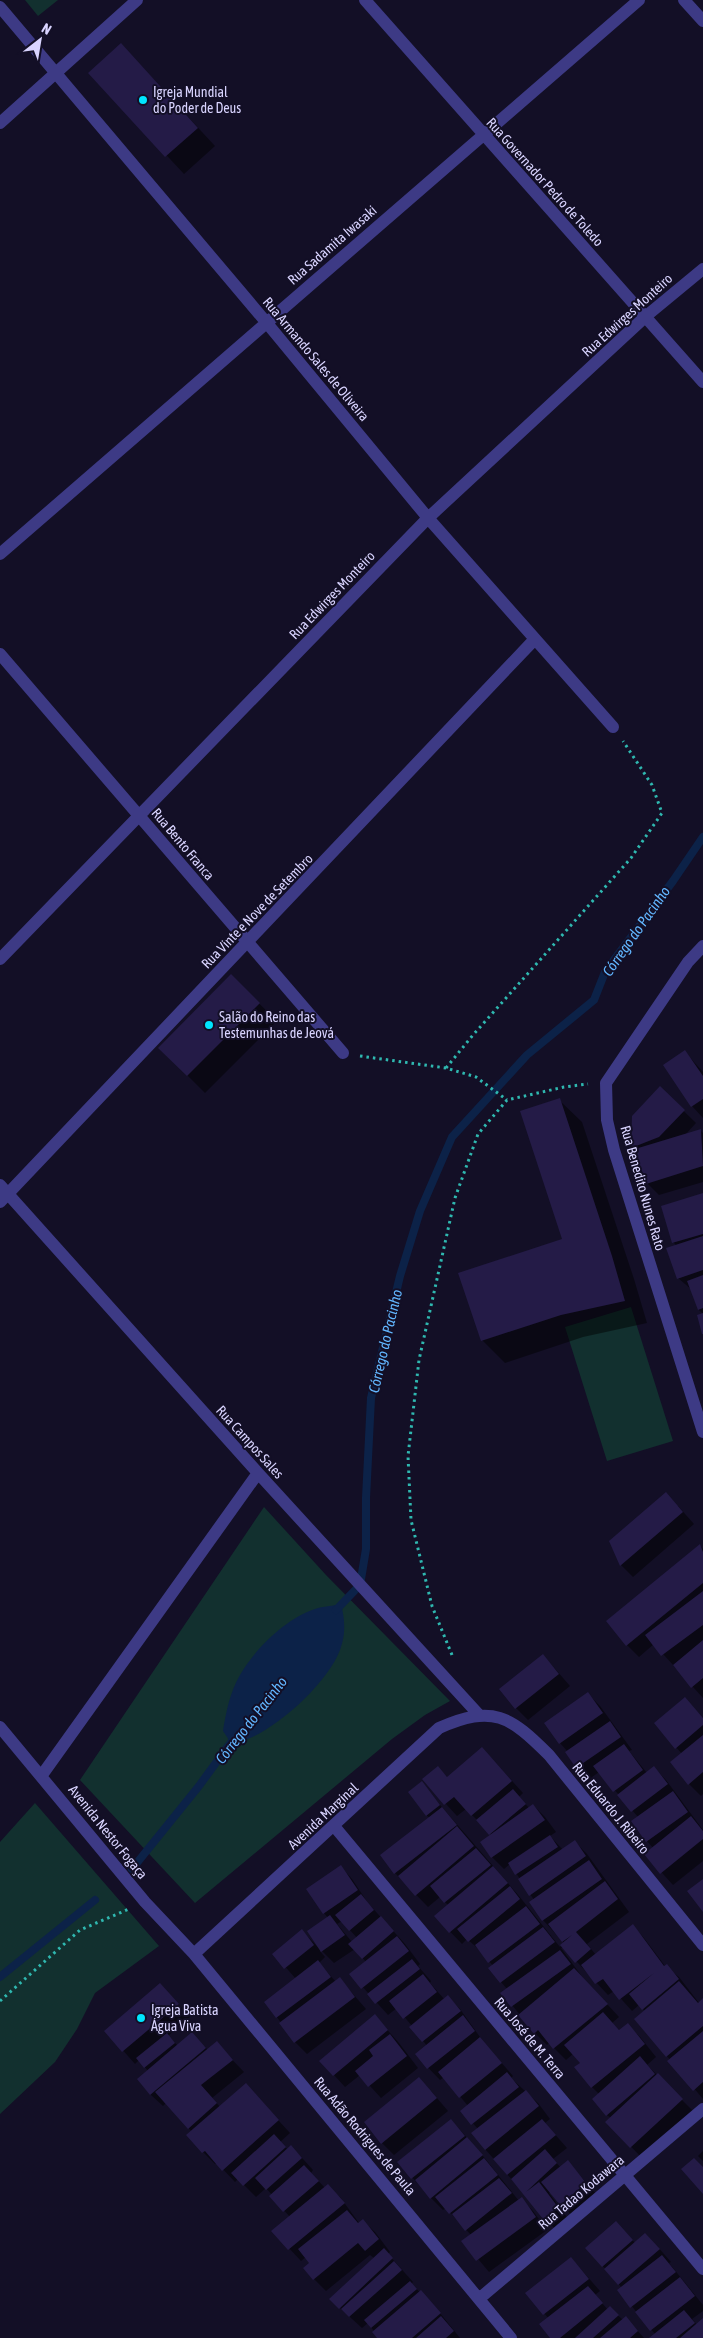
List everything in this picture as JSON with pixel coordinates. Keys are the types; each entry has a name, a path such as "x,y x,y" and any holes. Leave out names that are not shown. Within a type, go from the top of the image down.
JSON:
{"street":[{"path":"0,123 137,0"},
{"name":"Rua Governador Pedro de Toledo","path":"365,0 703,382"},
{"name":"Rua Sadamita Iwasaki","path":"0,554 639,0"},
{"path":"684,0 703,21"},
{"name":"Rua Armando Sales de Oliveira","path":"0,7 56,71 428,518 613,727"},
{"name":"Rua Edwirges Monteiro","path":"0,959 138,814 428,518 645,317 703,269"},
{"name":"Rua Vinte e Nove de Setembro","path":"3,1193 247,943 534,640"},
{"name":"Rua Bento Franca","path":"0,654 343,1053"},
{"path":"606,1082 688,962 703,946"},
{"name":"Rua Benedito Nunes Rato","path":"606,1082 608,1120 614,1150 703,1432"},
{"name":"Rua Campos Sales","path":"3,1193 480,1716"},
{"path":"42,1776 258,1473"},
{"name":"Rua Eduardo J. Ribeiro","path":"480,1716 497,1715 522,1728 549,1755 703,1945"},
{"name":"Avenida Marginal","path":"194,1954 439,1728 463,1717 480,1716"},
{"name":"Avenida Nestor Fogaça","path":"0,1727 115,1863 145,1902 194,1954"},
{"name":"Rua José de M. Terra","path":"334,1826 703,2270"},
{"name":"Rua Adão Rodrigues de Paula","path":"194,1954 480,2298 511,2338"},
{"name":"Rua Tadao Kodawara","path":"480,2298 703,2109"}],"path":[{"path":"446,1068 473,1035 631,858 662,813 652,785 613,727"},
{"path":"343,1053 446,1068 476,1077 507,1100"},
{"path":"453,1659 432,1606 411,1520 408,1456 419,1360 455,1198 478,1134 507,1100 564,1087 606,1082"},
{"path":"0,2001 80,1930 145,1902"}],"green space":[{"path":"25,0 58,0 38,16"},
{"path":"631,1307 673,1441 607,1461 565,1327"},
{"path":"264,1507 326,1575 450,1701 425,1715 392,1739 195,1903 80,1780"},
{"path":"35,1803 159,1946 95,1993 77,2029 55,2062 0,2114 0,1842"}],"water":[{"path":"341,1604 344,1621 343,1638 340,1650 325,1675 289,1713 262,1732 245,1740 231,1743 223,1731 229,1702 246,1665 262,1645 282,1627 315,1609"}],"building":[{"name":"Igreja Mundial do Poder de Deus","path":"121,43 198,128 165,157 88,73"},
{"name":"Salão do Reino das Testemunhas de Jeová","path":"231,974 260,1003 187,1076 158,1048"},
{"path":"685,1050 703,1076 703,1099 691,1107 663,1065"},
{"path":"660,1086 685,1110 659,1137 631,1148 632,1116"},
{"path":"560,1098 625,1301 561,1315 481,1341 458,1273 562,1239 520,1111"},
{"path":"701,1129 703,1166 646,1184 635,1149"},
{"path":"703,1193 703,1234 672,1243 661,1206"},
{"path":"703,1236 703,1270 677,1279 666,1248"},
{"path":"703,1275 703,1308 698,1310 687,1281"},
{"path":"703,1313 703,1334 702,1334 697,1315"},
{"path":"666,1492 683,1512 620,1566 609,1541"},
{"path":"700,1544 703,1552 703,1583 626,1646 606,1621"},
{"path":"703,1591 703,1625 661,1656 645,1635"},
{"path":"703,1640 703,1678 691,1688 673,1665"},
{"path":"543,1654 559,1674 515,1709 499,1689"},
{"path":"588,1692 603,1713 559,1744 544,1723"},
{"path":"685,1697 703,1718 703,1725 675,1749 654,1723"},
{"path":"610,1721 621,1737 576,1768 565,1752"},
{"path":"703,1735 703,1772 688,1785 670,1762"},
{"path":"624,1744 643,1770 613,1792 593,1766"},
{"path":"482,1747 512,1781 471,1816 454,1797 444,1805 422,1779 438,1766 447,1777"},
{"path":"654,1766 668,1784 631,1812 617,1795"},
{"path":"422,1781 440,1805 426,1816 408,1792"},
{"path":"513,1789 526,1804 489,1835 476,1820"},
{"path":"673,1791 688,1812 646,1842 631,1821"},
{"path":"533,1804 545,1820 491,1858 480,1842"},
{"path":"442,1807 457,1825 394,1874 380,1855"},
{"path":"691,1816 703,1831 703,1839 660,1874 644,1854"},
{"path":"457,1826 474,1846 415,1896 398,1876"},
{"path":"550,1835 558,1847 515,1875 508,1863"},
{"path":"575,1840 586,1856 529,1896 518,1879"},
{"path":"476,1848 491,1865 444,1903 430,1886"},
{"path":"589,1860 602,1879 542,1921 529,1902"},
{"path":"341,1865 358,1890 323,1914 306,1889"},
{"path":"493,1866 508,1883 449,1933 434,1916"},
{"path":"703,1879 703,1912 687,1891"},
{"path":"605,1881 618,1899 576,1932 591,1949 575,1963 560,1945 572,1935 562,1942 548,1924"},
{"path":"510,1886 520,1899 468,1942 457,1929"},
{"path":"361,1894 374,1910 349,1931 335,1915"},
{"path":"526,1906 540,1924 488,1963 475,1945"},
{"path":"330,1915 345,1935 321,1952 307,1931"},
{"path":"381,1916 394,1931 362,1959 348,1944"},
{"path":"633,1924 664,1966 667,1964 679,1979 642,2010 629,1994 654,1973 619,2000 603,1979 595,1984 581,1965"},
{"path":"543,1927 555,1942 500,1983 488,1968"},
{"path":"302,1929 314,1945 284,1969 272,1954"},
{"path":"397,1936 409,1951 361,1989 349,1974"},
{"path":"560,1950 571,1964 511,2007 500,1993"},
{"path":"412,1959 420,1969 375,2004 367,1994"},
{"path":"318,1960 331,1977 276,2018 264,2002"},
{"path":"574,1968 608,2004 553,2049 538,2030 534,2034 518,2015"},
{"path":"423,1974 437,1992 403,2019 389,2001"},
{"path":"340,1977 355,1997 294,2043 279,2023"},
{"path":"679,1981 698,2003 703,1998 703,2026 666,2057 634,2019"},
{"name":"Igreja Batista Água Viva","path":"160,1983 179,2004 122,2052 104,2031"},
{"path":"448,1995 461,2011 422,2042 409,2027"},
{"path":"603,2012 619,2030 628,2023 645,2044 591,2088 574,2067 580,2063 564,2045"},
{"path":"375,2014 388,2030 333,2076 319,2061"},
{"path":"463,2015 475,2031 427,2069 415,2054"},
{"path":"703,2031 703,2082 693,2091 667,2061"},
{"path":"192,2032 206,2048 150,2095 137,2079"},
{"path":"167,2033 175,2043 144,2068 136,2058"},
{"path":"390,2034 407,2056 368,2087 355,2071 373,2056 369,2050"},
{"path":"480,2037 502,2063 459,2098 438,2072"},
{"path":"217,2041 233,2060 201,2085 217,2103 188,2129 155,2092"},
{"path":"640,2056 655,2074 606,2116 592,2099"},
{"path":"507,2072 519,2087 471,2125 460,2111"},
{"path":"658,2073 683,2099 630,2148 605,2122"},
{"path":"419,2077 437,2098 381,2144 364,2122"},
{"path":"246,2083 279,2120 222,2171 205,2151 202,2153 186,2135"},
{"path":"526,2090 539,2106 485,2150 471,2133"},
{"path":"451,2119 465,2136 411,2179 397,2162"},
{"path":"542,2119 556,2135 507,2175 493,2159"},
{"path":"274,2134 286,2147 243,2186 231,2173"},
{"path":"467,2137 483,2155 430,2199 415,2180"},
{"path":"291,2145 302,2158 266,2190 255,2178"},
{"path":"545,2149 557,2163 526,2192 539,2182 558,2207 543,2219 511,2179"},
{"path":"484,2158 498,2175 449,2214 435,2197"},
{"path":"694,2158 703,2167 703,2194 681,2169"},
{"path":"568,2160 586,2183 560,2205 541,2182"},
{"path":"304,2165 319,2181 283,2212 269,2196"},
{"path":"499,2178 512,2193 465,2231 452,2214"},
{"path":"328,2184 345,2203 288,2250 271,2231"},
{"path":"522,2197 536,2217 476,2261 461,2241"},
{"path":"347,2210 358,2223 363,2219 379,2239 365,2251 358,2243 313,2280 303,2268 309,2263 298,2249"},
{"path":"616,2221 633,2240 602,2267 585,2248"},
{"path":"645,2233 660,2249 618,2285 604,2269"},
{"path":"384,2248 393,2258 339,2309 329,2299"},
{"path":"662,2255 676,2272 630,2308 617,2290"},
{"path":"571,2257 589,2279 543,2315 525,2293"},
{"path":"394,2261 402,2270 349,2317 341,2309"},
{"path":"680,2277 695,2296 650,2331 635,2312"},
{"path":"410,2281 417,2289 371,2328 364,2320"},
{"path":"588,2286 603,2303 560,2338 550,2338 539,2324"},
{"path":"421,2290 441,2313 412,2338 377,2338 372,2332"},
{"path":"610,2306 619,2315 593,2338 575,2338"},
{"path":"684,2310 695,2323 676,2338 649,2338"},
{"path":"441,2316 454,2331 446,2338 416,2338"},
{"path":"626,2316 638,2331 630,2338 600,2338"},
{"path":"703,2318 703,2338 680,2338"}],"waterway":[{"name":"Córrego do Pacinho","path":"336,1610 360,1585 366,1549 366,1498 371,1398 400,1276 420,1211 452,1137 527,1055 594,1000 605,972 673,881 703,837"},
{"name":"Córrego do Pacinho","path":"132,1869 199,1786 237,1734"},
{"name":"Córrego do Pacinho","path":"0,1977 95,1900"}],"place":[{"name":"Igreja Mundial do Poder de Deus","path":"143,100"},
{"name":"Salão do Reino das Testemunhas de Jeová","path":"209,1025"},
{"name":"Igreja Batista Água Viva","path":"141,2018"}]}
